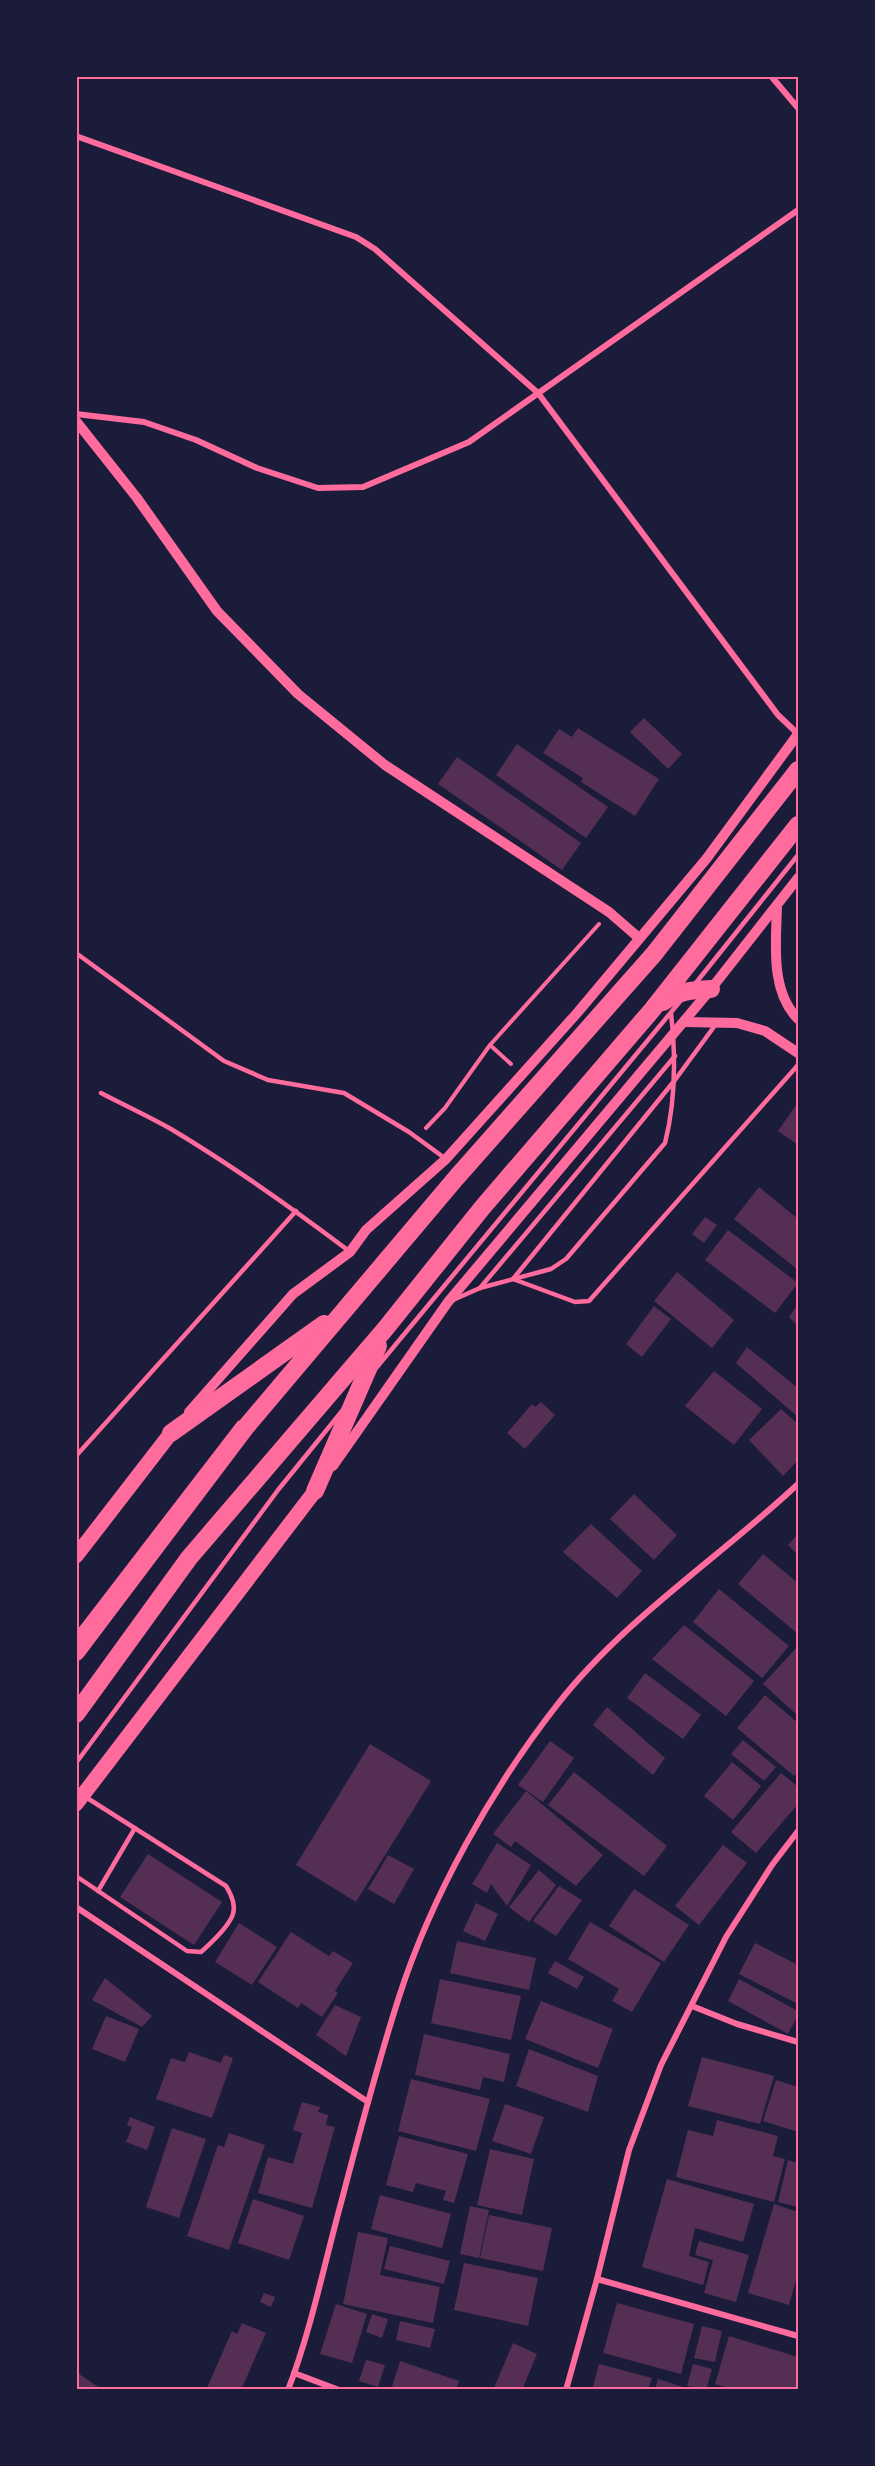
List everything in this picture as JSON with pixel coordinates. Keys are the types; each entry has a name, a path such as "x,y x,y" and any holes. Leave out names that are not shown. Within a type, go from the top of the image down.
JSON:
{"highway":[{"path":"76,1652 245,1428 456,1178 654,954 798,770"},
{"path":"76,1714 189,1558 386,1328 482,1208 652,1010 798,825"},
{"path":"652,1010 673,994 711,989"},
{"path":"171,1433 345,1309"},
{"path":"315,1491 386,1328"}],"main road":[{"path":"76,1556 171,1433"},
{"path":"80,1800 315,1491"}],"street":[{"path":"771,76 798,108"},
{"path":"76,136 356,237 375,249 538,393 778,715 798,734 707,858 578,1012 446,1159 366,1230 350,1252 293,1294 171,1433"},
{"path":"76,414 144,422 196,440 257,468 318,488 363,487 469,442 798,210"},
{"path":"76,421 136,498 217,611 298,694 385,765 609,912 639,938"},
{"path":"315,1491 448,1302 684,1023 798,879"},
{"path":"777,906 776,947 779,984 790,1010 798,1019"},
{"path":"684,1023 737,1023 765,1031 798,1053"},
{"path":"288,2390 400,1995 435,1906 469,1840 512,1768 557,1704 604,1652 679,1586 758,1522 798,1485"},
{"path":"566,2390 597,2279 629,2150 661,2066 726,1937 772,1865 798,1831"},
{"path":"76,1907 368,2103"},
{"path":"692,2006 737,2024 798,2042"},
{"path":"597,2279 798,2336"},
{"path":"294,2373 339,2390"}],"lane":[{"path":"76,1763 278,1490 690,990 798,855"},
{"path":"76,953 224,1061 268,1080 344,1093 417,1137 446,1159"},
{"path":"448,1302 480,1288 551,1269 566,1259 664,1143 669,1126 675,1080 676,1055 671,1013"},
{"path":"513,1279 675,1080 718,1022"},
{"path":"480,1288 676,1055"},
{"path":"513,1279 575,1302 589,1301 798,1065"},
{"path":"101,1093 168,1128 296,1211 350,1252"},
{"path":"76,1456 296,1211"},
{"path":"259,1401 345,1309"},
{"path":"76,1635 243,1417"},
{"path":"76,1876 187,1951 201,1952 213,1942 233,1915 233,1899 226,1886 135,1828 80,1800"},
{"path":"98,1891 135,1828"}],"path":[{"path":"417,1137 445,1107 490,1044 609,912"}],"building":[{"path":"644,718 682,754 668,769 630,732"},
{"path":"578,728 659,779 635,816 581,782 583,778 543,753 559,729 572,737"},
{"path":"517,744 608,807 586,838 496,775"},
{"path":"457,757 581,843 562,870 438,784"},
{"path":"798,1102 798,1145 778,1131"},
{"path":"759,1187 798,1219 798,1270 734,1219"},
{"path":"705,1217 717,1225 704,1243 692,1234"},
{"path":"728,1230 798,1283 775,1313 705,1260"},
{"path":"677,1272 734,1320 712,1348 654,1301"},
{"path":"798,1304 798,1326 789,1317"},
{"path":"654,1306 671,1319 642,1357 626,1344"},
{"path":"747,1347 798,1388 798,1417 736,1363"},
{"path":"714,1371 762,1409 734,1445 685,1406"},
{"path":"541,1402 555,1415 525,1449 507,1433 532,1404 535,1407"},
{"path":"781,1409 798,1424 798,1460 783,1476 749,1440"},
{"path":"634,1494 677,1535 654,1560 610,1519"},
{"path":"591,1524 642,1571 617,1598 563,1552"},
{"path":"798,1534 798,1555 788,1545"},
{"path":"763,1554 798,1583 798,1634 738,1584"},
{"path":"719,1589 789,1646 762,1678 693,1622"},
{"path":"684,1625 754,1681 726,1716 652,1659"},
{"path":"798,1646 798,1716 763,1684"},
{"path":"645,1673 701,1715 683,1739 627,1698"},
{"path":"765,1695 798,1723 798,1771 794,1776 737,1728"},
{"path":"607,1707 665,1758 653,1775 593,1725"},
{"path":"743,1740 776,1767 764,1781 731,1754"},
{"path":"550,1741 574,1758 543,1802 518,1785"},
{"path":"370,1744 431,1781 356,1902 296,1865"},
{"path":"732,1762 761,1786 733,1820 704,1796"},
{"path":"574,1772 667,1846 644,1876 548,1805"},
{"path":"781,1773 798,1787 798,1804 756,1853 731,1832"},
{"path":"526,1791 603,1855 576,1886 515,1841 511,1847 493,1834"},
{"path":"497,1843 531,1865 507,1906 491,1884 487,1893 472,1884"},
{"path":"723,1845 747,1863 699,1925 675,1906"},
{"path":"148,1854 222,1902 194,1945 120,1897"},
{"path":"388,1855 414,1869 394,1904 368,1889"},
{"path":"539,1870 556,1885 529,1922 509,1907"},
{"path":"559,1886 582,1900 556,1936 533,1921"},
{"path":"634,1889 689,1925 664,1962 609,1926"},
{"path":"476,1903 498,1914 485,1941 463,1931"},
{"path":"590,1922 661,1963 632,2012 612,2001 619,1989 568,1959"},
{"path":"239,1923 277,1947 252,1985 215,1962"},
{"path":"291,1932 329,1956 333,1951 353,1963 335,1991 338,1993 322,2017 301,2003 298,2008 258,1982"},
{"path":"457,1941 536,1958 529,1990 450,1973"},
{"path":"755,1943 798,1965 798,2004 739,1974"},
{"path":"555,1961 584,1977 577,1989 548,1973"},
{"path":"105,1978 152,2016 142,2027 92,2000"},
{"path":"440,1979 521,1996 511,2040 431,2023"},
{"path":"739,1979 798,2011 788,2034 728,2001"},
{"path":"541,2001 613,2029 598,2068 525,2039"},
{"path":"335,2005 361,2017 346,2056 316,2035"},
{"path":"106,2016 139,2029 125,2062 92,2049"},
{"path":"424,2034 510,2054 504,2082 483,2077 480,2090 415,2075"},
{"path":"529,2049 598,2076 588,2112 516,2086"},
{"path":"189,2052 221,2063 224,2055 233,2058 212,2118 156,2099 171,2058 185,2062"},
{"path":"702,2057 774,2076 760,2124 688,2106"},
{"path":"411,2079 490,2099 476,2151 398,2131"},
{"path":"776,2080 798,2087 798,2132 763,2121"},
{"path":"302,2102 320,2107 318,2112 328,2115 326,2125 335,2127 312,2208 258,2193 268,2157 293,2164 302,2133 293,2130"},
{"path":"505,2104 544,2117 531,2154 492,2141"},
{"path":"130,2117 155,2127 147,2150 126,2142 132,2127 127,2125"},
{"path":"717,2120 778,2136 773,2156 785,2159 774,2202 676,2177 688,2130 713,2136"},
{"path":"172,2128 206,2139 179,2218 146,2207"},
{"path":"229,2133 265,2145 229,2250 187,2236 218,2145 224,2147"},
{"path":"399,2136 468,2154 454,2203 443,2200 446,2191 416,2183 413,2192 386,2185"},
{"path":"490,2149 534,2159 522,2215 477,2205"},
{"path":"788,2160 798,2163 798,2207 778,2202"},
{"path":"667,2179 754,2204 743,2242 695,2228 689,2256 709,2262 703,2285 642,2267"},
{"path":"380,2195 451,2214 442,2248 371,2229"},
{"path":"253,2199 304,2216 289,2260 238,2243"},
{"path":"774,2204 798,2212 798,2273 789,2305 748,2293"},
{"path":"470,2206 489,2210 479,2258 460,2254"},
{"path":"489,2215 552,2228 543,2271 480,2258"},
{"path":"358,2232 388,2238 380,2275 440,2287 433,2323 343,2304"},
{"path":"699,2241 749,2255 736,2302 704,2293 713,2260 695,2255"},
{"path":"390,2246 450,2261 444,2284 384,2269"},
{"path":"464,2263 538,2278 528,2326 454,2310"},
{"path":"264,2293 275,2297 271,2307 260,2302"},
{"path":"617,2303 694,2324 681,2374 603,2353"},
{"path":"336,2304 367,2314 352,2363 320,2354"},
{"path":"372,2314 388,2319 382,2338 366,2332"},
{"path":"400,2321 435,2329 430,2348 396,2340"},
{"path":"242,2323 266,2333 241,2390 206,2390 232,2331 237,2334"},
{"path":"702,2326 722,2331 715,2362 694,2358"},
{"path":"729,2336 798,2357 798,2390 735,2390 715,2384"},
{"path":"513,2343 537,2354 522,2390 493,2390"},
{"path":"366,2360 385,2365 378,2387 359,2381"},
{"path":"400,2361 459,2381 456,2390 391,2390"},
{"path":"599,2364 652,2378 648,2390 592,2390"},
{"path":"693,2364 712,2369 706,2390 687,2386"},
{"path":"76,2372 103,2390 76,2390"},
{"path":"658,2379 689,2389 689,2390 655,2390"}]}
